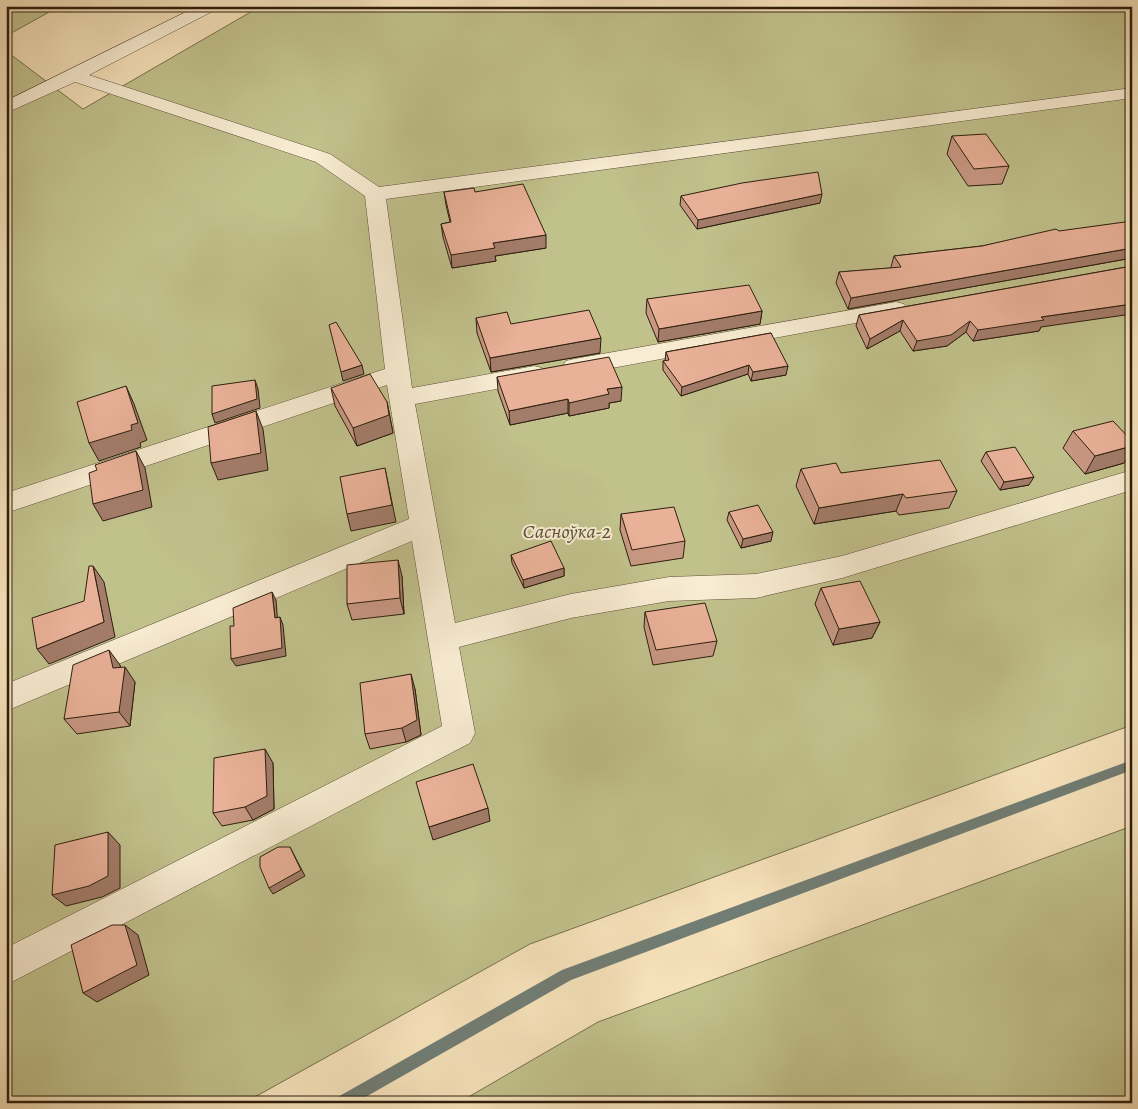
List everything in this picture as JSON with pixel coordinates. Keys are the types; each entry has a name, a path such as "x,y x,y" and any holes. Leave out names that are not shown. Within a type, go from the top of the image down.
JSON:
{"street":[{"path":"6,108 74,76 211,6"},
{"path":"74,76 323,158 375,194 1132,93"},
{"path":"6,967 459,732 422,525 400,385 375,194"},
{"path":"6,503 400,385 918,305"},
{"path":"442,639 581,605 669,589 756,586 842,567 1132,480"},
{"path":"6,698 422,525"}],"green space":[{"path":"6,6 60,6 6,36"},
{"name":"Сасноўка-2","path":"261,6 1132,6 1132,725 530,944 244,1103 6,1103 6,51 83,109"},
{"path":"1132,826 1132,1103 458,1103 598,1022"}],"building":[{"path":"986,134 1009,166 974,169 952,136"},
{"path":"818,172 822,194 698,220 681,196 742,183"},
{"path":"523,184 546,235 493,243 495,248 451,255 441,224 451,222 444,192 474,188 475,192"},
{"path":"1132,221 1132,248 851,298 839,272 901,267 894,256 982,246 1056,229 1059,231"},
{"path":"1132,266 1132,304 1041,317 1044,320 978,330 970,321 951,335 917,341 903,320 870,339 859,315"},
{"path":"749,285 762,311 659,329 647,299 720,289"},
{"path":"589,310 601,338 490,358 476,318 507,312 511,324"},
{"path":"336,322 362,365 341,372 329,325"},
{"path":"771,333 788,366 753,372 749,365 682,387 663,361 669,360 666,352"},
{"path":"609,357 622,387 607,389 609,394 569,403 568,399 509,411 497,377"},
{"path":"370,374 387,402 389,415 353,428 331,388"},
{"path":"255,380 257,399 212,414 212,386"},
{"path":"126,386 138,423 131,425 132,430 89,443 77,402"},
{"path":"256,411 261,453 211,463 208,427"},
{"path":"1113,421 1132,441 1132,446 1095,456 1073,431"},
{"path":"1015,447 1034,477 1004,482 986,452"},
{"path":"136,451 143,490 93,504 89,473 97,470 95,465"},
{"path":"940,460 957,491 906,498 903,494 819,508 801,469 836,463 841,473"},
{"path":"385,468 392,505 347,514 340,477"},
{"path":"758,505 773,532 743,539 729,512"},
{"path":"674,507 685,541 632,550 621,514"},
{"path":"551,541 564,568 523,580 511,555"},
{"path":"398,560 400,598 347,604 347,565"},
{"path":"89,566 93,566 104,622 37,649 32,618 84,601"},
{"path":"860,581 880,622 839,629 821,588"},
{"path":"272,592 275,618 280,617 282,648 231,659 230,626 234,626 233,608"},
{"path":"705,603 717,641 656,650 645,612"},
{"path":"109,650 113,668 125,667 119,712 64,719 73,665"},
{"path":"411,674 417,720 402,728 365,734 360,683"},
{"path":"265,749 267,796 245,807 213,813 214,758"},
{"path":"473,764 488,808 429,827 416,782"},
{"path":"108,832 108,876 89,886 52,895 55,845"},
{"path":"278,847 290,847 301,870 269,888 260,867 260,857"},
{"path":"112,925 125,925 137,965 83,993 71,945"}],"waterway":[{"path":"341,1103 567,975 1132,765"}]}
